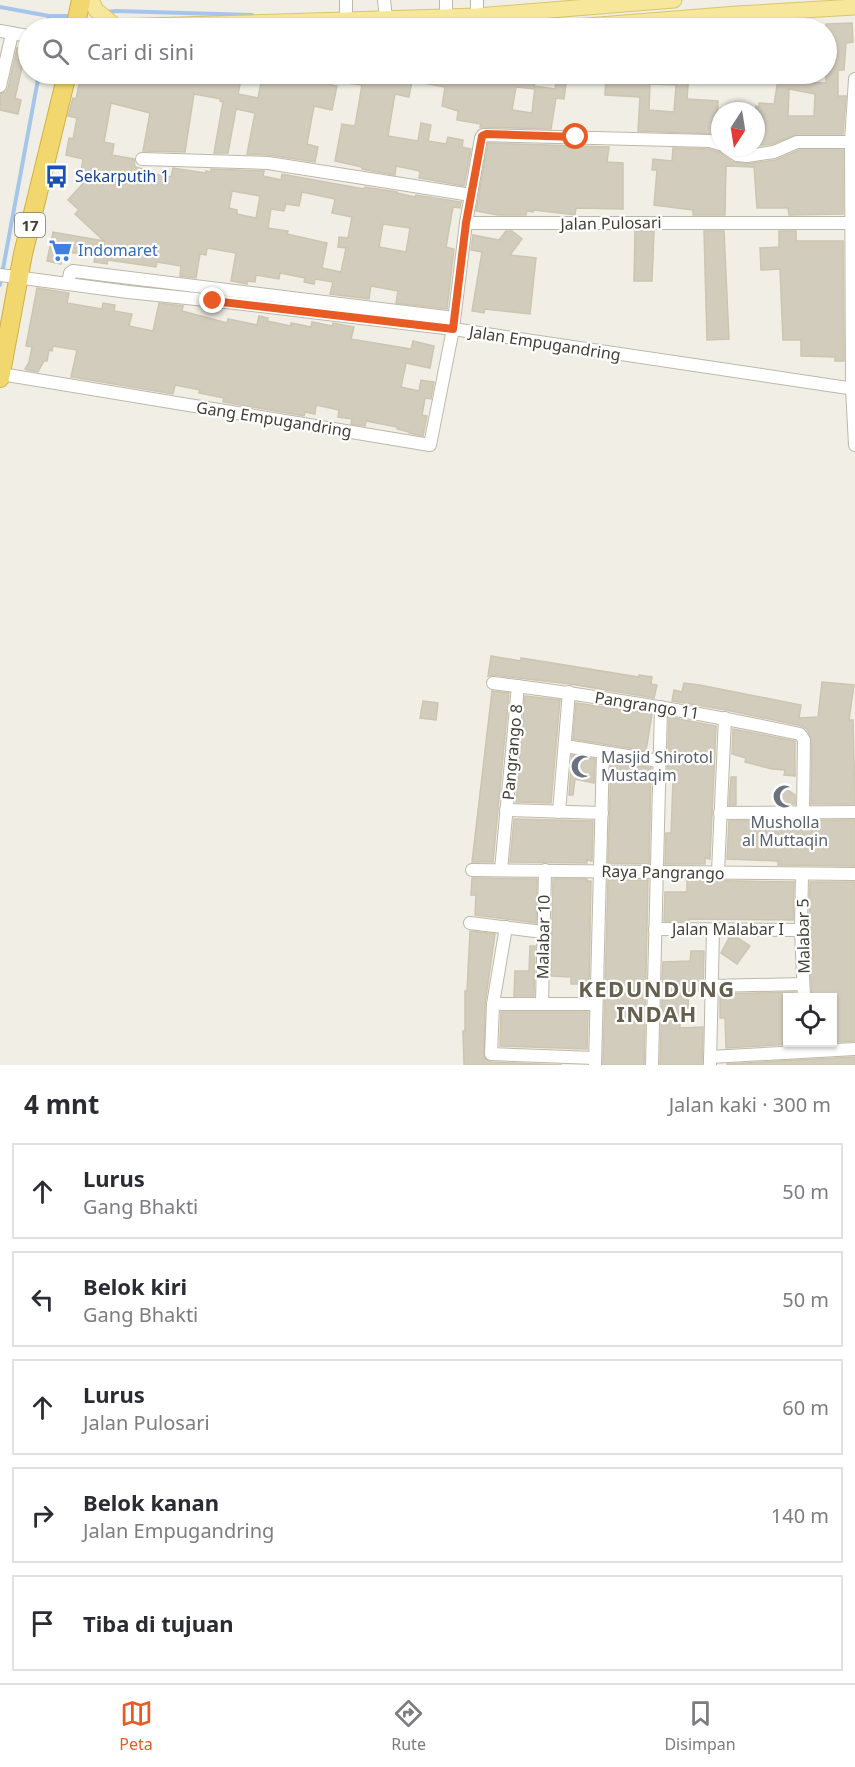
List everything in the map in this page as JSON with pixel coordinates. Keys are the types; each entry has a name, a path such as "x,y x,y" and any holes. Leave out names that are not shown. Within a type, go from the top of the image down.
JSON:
{"highway":[{"name":"17","path":"0,378 9,277 64,84"}],"main road":[{"path":"214,18 346,9 386,18 674,0"},
{"path":"702,18 855,7"}],"street":[{"path":"385,1 386,18"},
{"path":"0,86 6,33"},
{"path":"855,79 852,223 855,445"},
{"path":"453,323 466,223 483,135 711,141"},
{"path":"765,153 797,142 853,137"},
{"path":"142,159 268,164 471,195"},
{"name":"Jalan Pulosari","path":"466,223 852,223"},
{"name":"Jalan Empugandring","path":"9,277 69,279 345,309 453,323 853,384"},
{"name":"Gang Empugandring","path":"1,374 430,445 453,323"},
{"path":"493,683 518,686"},
{"name":"Pangrango 8","path":"501,870 518,686 570,692"},
{"path":"559,812 570,692"},
{"name":"Pangrango 11","path":"570,692 725,718 800,734 804,740 803,812"},
{"path":"652,1062 661,707"},
{"path":"718,872 725,718"},
{"path":"565,746 659,761"},
{"path":"506,927 494,1004 491,1052 493,1055 595,1061 603,752"},
{"path":"506,810 602,813"},
{"path":"720,813 855,812"},
{"name":"Raya Pangrango","path":"472,870 855,874"},
{"name":"Malabar 10","path":"542,1004 545,870"},
{"name":"Malabar 5","path":"802,874 804,993"},
{"path":"470,923 543,932"},
{"name":"Jalan Malabar I","path":"655,929 801,930"},
{"path":"713,930 710,1061 808,1047 855,1049"},
{"path":"711,986 803,984"},
{"path":"494,1004 596,1004"}],"building":[{"path":"852,23 853,42 846,43 844,70 838,70 838,96 846,96 843,134 797,134 765,145 765,103 774,104 777,84 837,84 837,24","holes":["789,89 815,94 814,116 788,116"]},
{"path":"18,48 18,84 15,98 21,100 18,114 0,110 0,94 6,92"},
{"path":"79,84 240,84 238,94 258,98 261,84 337,86 332,110 314,106 307,144 318,147 315,162 247,154 255,113 236,109 228,153 214,153 223,102 220,101 221,99 194,94 185,152 143,151 150,113 111,103 104,142 114,144 112,155 134,159 135,167 148,170 148,173 171,177 173,168 206,173 206,171 211,172 211,169 264,171 263,176 281,180 282,174 364,189 365,187 397,192 415,197 416,195 461,202 460,208 453,207 446,247 454,249 447,309 396,303 398,291 371,286 369,299 330,294 333,282 315,279 314,284 304,282 305,278 280,273 279,279 256,275 255,282 247,281 247,284 231,281 236,253 207,248 206,255 200,254 196,278 180,276 181,266 157,262 156,267 108,260 107,264 94,262 95,257 64,251 61,264 47,261 53,232 104,241 75,214 79,210 68,200 88,178 80,177 83,159 66,155 69,138 73,139 77,118 68,116 73,98 76,99","holes":["232,191 260,196 256,218 237,214 237,210 229,208","302,192 335,199 332,213 352,217 348,238 339,237 338,247 346,248 341,272 322,268 327,243 287,234 288,231 268,228 271,209 284,211 286,204 299,206","383,224 410,228 406,252 379,247"]},
{"path":"354,84 411,84 409,97 395,94 388,136 418,141 421,123 431,125 428,141 446,144 448,137 463,140 462,147 471,149 464,186 419,178 420,171 396,166 395,175 335,161 342,124 355,126 362,85"},
{"path":"428,84 534,84 534,89 516,87 512,110 532,113 535,86 555,89 556,84 566,84 564,99 556,98 551,129 480,127 481,124 457,120 458,111 442,106 445,87"},
{"path":"606,84 650,84 688,84 687,99 718,101 711,102 711,134 638,131 640,97 605,95","holes":["650,84 676,85 674,112 649,110"]},
{"path":"488,143 609,147 607,162 623,163 623,209 576,208 575,215 534,210 533,212 527,211 526,215 498,215 476,211"},
{"path":"673,148 709,149 711,156 725,156 733,162 746,164 776,160 799,150 843,150 843,214 789,215 788,208 757,208 754,167 726,166 725,215 693,215 693,210 654,205 657,170 652,170 653,159 672,161"},
{"path":"506,231 512,231 522,239 510,255 536,258 530,314 485,309 484,313 472,311 482,252 471,250 473,235 499,240"},
{"path":"635,231 654,231 652,281 634,281"},
{"path":"704,231 724,231 729,339 707,340"},
{"path":"779,231 796,231 796,241 843,241 844,361 835,361 835,357 801,356 801,340 783,340 780,269 761,270 760,248 779,247"},
{"path":"37,288 69,293 67,303 102,309 103,303 115,305 114,311 132,314 129,326 153,331 159,303 183,306 182,311 227,323 228,319 257,325 259,316 268,318 267,321 291,326 291,323 311,327 312,322 332,326 333,323 354,327 351,339 411,349 413,341 434,346 430,368 406,363 401,387 419,391 421,380 434,382 431,399 425,398 422,415 427,416 423,436 397,429 397,427 366,421 365,426 351,424 352,419 338,417 339,410 316,405 315,414 305,412 304,416 223,402 224,398 175,385 173,394 71,377 77,350 53,346 52,351 49,350 47,361 44,361 38,372 25,369 32,347 26,346"},
{"path":"491,656 521,661 521,658 639,677 639,675 652,677 651,684 657,685 654,698 570,684 488,676"},
{"path":"822,682 854,685 849,720 853,720 855,804 811,804 812,740 807,729 802,726 672,701 674,690 682,692 684,683 801,705 799,718 818,717"},
{"path":"492,691 509,693 493,862 472,862"},
{"path":"525,696 560,700 551,803 516,802"},
{"path":"423,701 438,703 436,720 420,718"},
{"path":"576,703 652,714 646,751 573,739"},
{"path":"669,717 716,726 710,859 705,858 705,864 665,864 666,833 671,833 673,781 667,781"},
{"path":"733,729 795,741 795,776 784,775 785,770 745,762 746,758 732,754"},
{"name":"Masjid Shirotol Mustaqim","path":"572,755 595,759 594,783 575,779 573,795 569,795"},
{"path":"611,762 651,768 649,864 608,863"},
{"path":"731,777 736,777 736,805 729,805"},
{"name":"Musholla al Muttaqin","path":"782,786 795,795 795,804 783,804 774,798"},
{"path":"514,819 593,821 592,861 587,860 587,863 510,862"},
{"path":"855,820 855,866 778,865 778,861 727,859 729,821"},
{"path":"472,878 537,879 536,923 475,915 476,895 471,895"},
{"path":"553,879 591,881 589,984 571,984 571,977 551,976"},
{"path":"608,880 648,880 644,1065 603,1065"},
{"path":"687,880 794,882 793,920 689,919 689,921 664,921 665,892 687,892"},
{"path":"810,882 855,882 855,1041 837,1042 837,993 812,993 810,957 813,957 811,929 809,929"},
{"path":"470,931 495,934 485,1004 484,1058 491,1062 562,1065 464,1065 463,1031 465,1031 465,991 467,991"},
{"path":"729,938 738,938 750,946 737,964 721,953"},
{"path":"530,946 535,946 534,996 514,996 515,971 529,971"},
{"path":"691,951 704,951 703,991 689,991 688,1008 680,1008 680,1028 703,1027 702,1065 660,1065 662,1000 668,1000 668,982 662,982 663,962 690,961"},
{"path":"795,992 783,993 783,1044 726,1048 725,1018 720,1018 720,994"},
{"path":"501,1012 588,1012 587,1049 500,1046"},
{"path":"855,1057 855,1065 727,1065 727,1064"}],"waterway":[{"path":"0,7 49,16 73,16"},
{"path":"107,12 252,15"},
{"path":"0,285 37,84"}],"place":[{"name":"Sekarputih 1","path":"57,176"},
{"name":"Indomaret","path":"60,250"},
{"name":"Masjid Shirotol Mustaqim","path":"583,766"},
{"name":"Musholla al Muttaqin","path":"785,797"}],"district":[{"name":"KEDUNDUNG INDAH","path":"657,1000"}],"route":[{"path":"213,301 453,329 466,223 482,136 486,134 576,137"}]}
